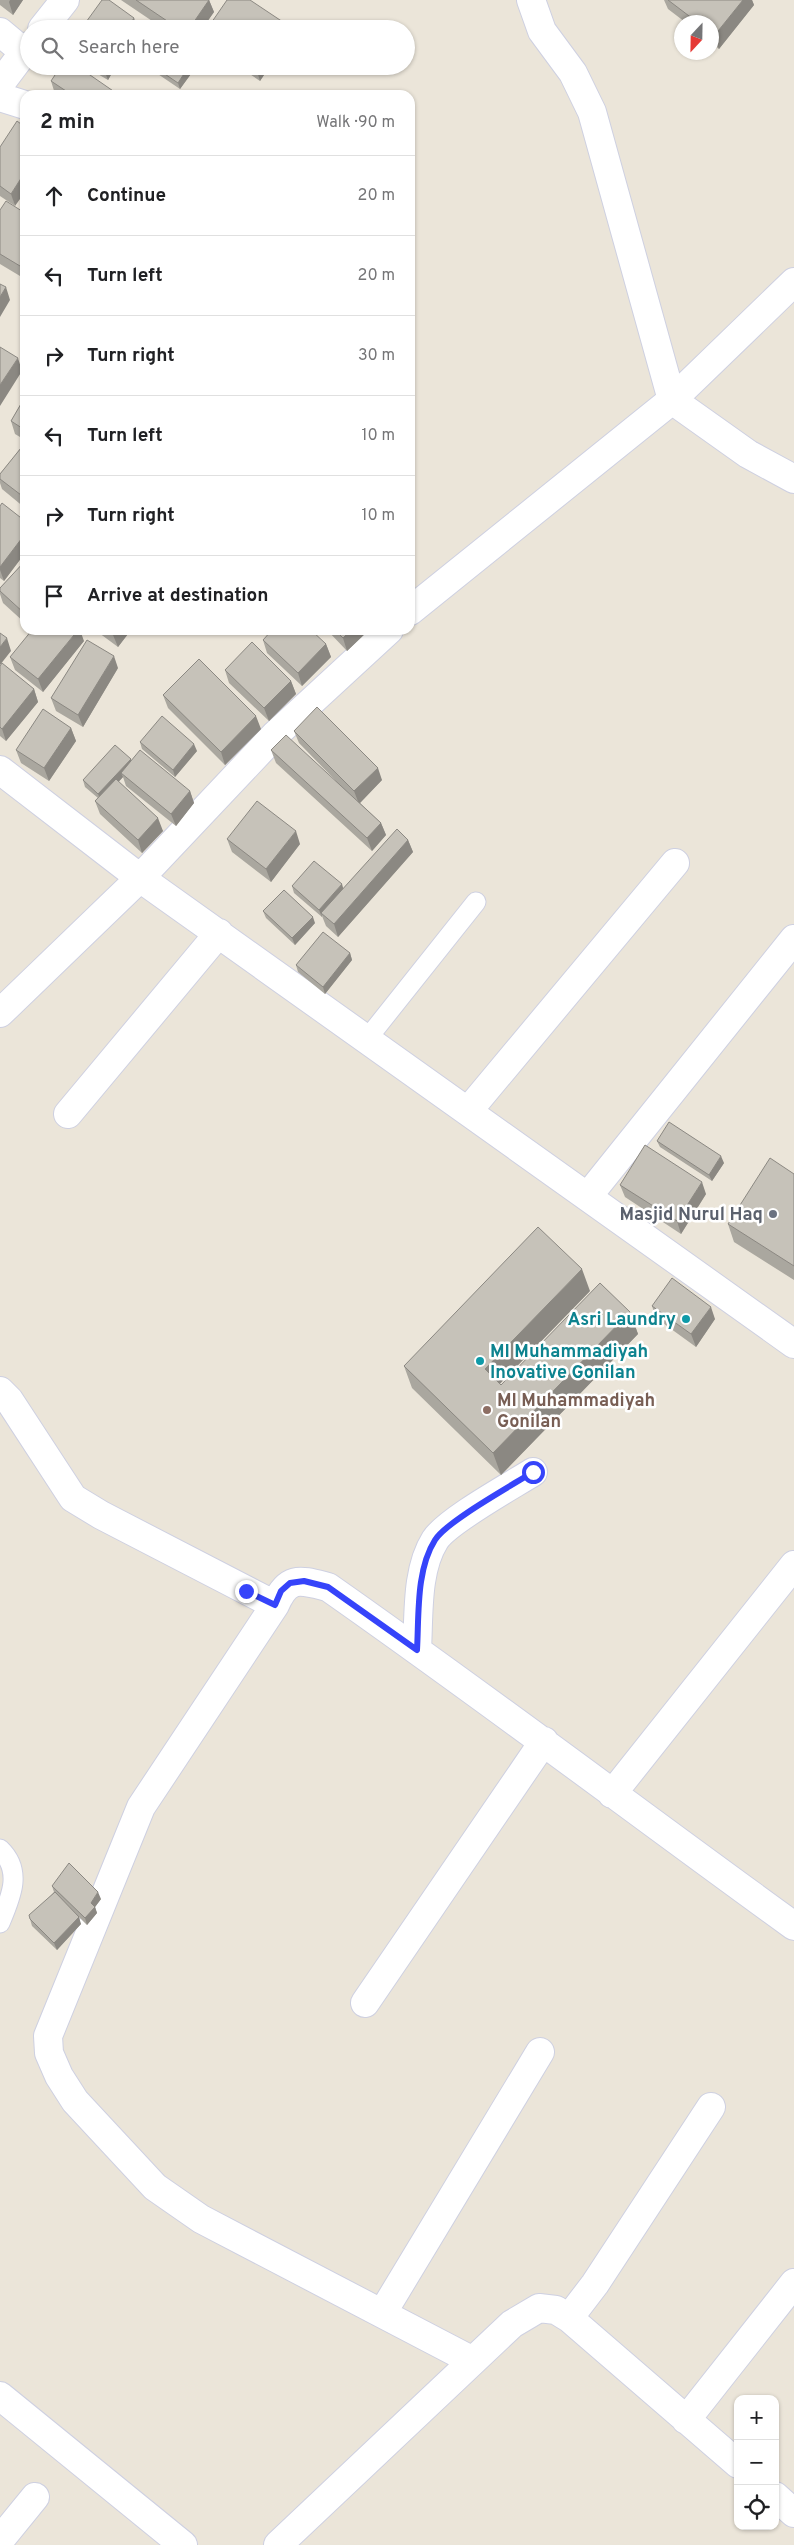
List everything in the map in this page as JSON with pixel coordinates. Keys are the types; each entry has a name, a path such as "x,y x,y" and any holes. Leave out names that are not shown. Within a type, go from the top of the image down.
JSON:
{"street":[{"path":"49,20 66,0"},
{"path":"531,0 542,31 573,72 592,112 672,400 748,454 794,479"},
{"path":"0,32 20,45"},
{"path":"0,84 20,57"},
{"path":"0,97 20,103"},
{"path":"415,607 672,400 794,282"},
{"path":"0,1014 140,878 275,735 384,635"},
{"path":"0,770 140,878 794,1344"},
{"path":"468,1111 675,862"},
{"path":"68,1114 219,934"},
{"path":"588,1196 794,939"},
{"path":"0,1391 9,1400 73,1498 101,1515 275,1605"},
{"path":"417,1650 420,1596 426,1562 436,1539 460,1519 533,1472"},
{"path":"612,1794 794,1565"},
{"path":"472,2360 383,2312 201,2219 155,2186 75,2101 49,2053 48,2036 142,1806 275,1605 281,1591 290,1583 304,1581 328,1587 544,1741 612,1794 794,1926"},
{"path":"365,2003 544,1741"},
{"path":"383,2312 540,2052"},
{"path":"569,2318 595,2284 711,2107"},
{"path":"686,2420 794,2284"},
{"path":"278,2545 472,2360 512,2324 539,2308 556,2310 569,2318 734,2461"},
{"path":"0,2396 182,2545"},
{"path":"0,2540 35,2497"},
{"path":"779,2500 794,2513"}],"lane":[{"path":"367,1039 476,902"},
{"path":"0,1848 10,1858 14,1874 7,1906 0,1923"}],"building":[{"path":"102,0 109,0 134,18 133,20 88,20"},
{"path":"136,0 209,0 195,20 166,20"},
{"path":"227,0 250,0 280,20 213,20"},
{"path":"668,0 743,0 719,30 719,15 688,15"},
{"path":"55,75 90,75 112,90 64,90 51,81"},
{"path":"166,75 183,75 178,83"},
{"path":"17,121 20,123 20,180 11,194 0,186 0,147"},
{"path":"6,201 20,210 20,266 0,254 0,210"},
{"path":"0,284 6,287 0,297"},
{"path":"0,347 18,358 0,385"},
{"path":"20,406 20,427 11,421"},
{"path":"20,449 20,494 0,479 0,474"},
{"path":"2,503 20,517 20,541 0,567 0,506"},
{"path":"20,566 20,609 0,591 0,588"},
{"path":"0,633 7,638 0,647"},
{"path":"28,635 74,635 38,679 10,657"},
{"path":"268,635 316,635 326,644 298,673 263,640"},
{"path":"87,640 114,656 78,715 51,698"},
{"path":"252,642 291,681 264,708 225,670"},
{"path":"199,659 256,716 221,752 163,695"},
{"path":"2,663 34,689 2,729 0,727 0,666"},
{"path":"317,707 378,768 354,791 294,731"},
{"path":"43,709 71,728 44,768 16,750"},
{"path":"162,716 194,744 173,770 140,742"},
{"path":"286,735 381,823 367,838 271,750"},
{"path":"115,745 131,759 98,794 83,780"},
{"path":"140,750 190,791 171,814 121,773"},
{"path":"116,779 158,818 138,840 95,801"},
{"path":"257,801 296,831 266,869 227,839"},
{"path":"397,829 408,840 334,924 321,913"},
{"path":"314,861 342,884 319,910 292,886"},
{"path":"284,890 313,917 292,938 263,911"},
{"path":"323,932 350,953 323,987 296,965"},
{"path":"669,1122 721,1156 709,1175 657,1141"},
{"path":"645,1145 702,1182 677,1221 620,1185"},
{"name":"Masjid Nurul Haq","path":"770,1158 794,1174 794,1266 728,1224"},
{"name":"MI Muhammadiyah Inovative Gonilan","path":"538,1227 582,1269 485,1369 501,1385 600,1283 630,1312 493,1453 404,1366"},
{"name":"Asri Laundry","path":"672,1278 711,1307 691,1334 652,1306"},
{"path":"69,1863 98,1892 91,1903 95,1907 85,1918 52,1886"},
{"path":"55,1892 79,1917 54,1943 30,1919 29,1915"}],"place":[{"name":"Masjid Nurul Haq","path":"773,1214"},
{"name":"Asri Laundry","path":"686,1319"},
{"name":"MI Muhammadiyah Inovative Gonilan","path":"480,1361"},
{"name":"MI Muhammadiyah Gonilan","path":"487,1410"}],"route":[{"path":"246,1591 275,1605 281,1591 290,1583 304,1581 328,1587 417,1650 420,1596 426,1562 436,1539 460,1519 533,1472"}]}
